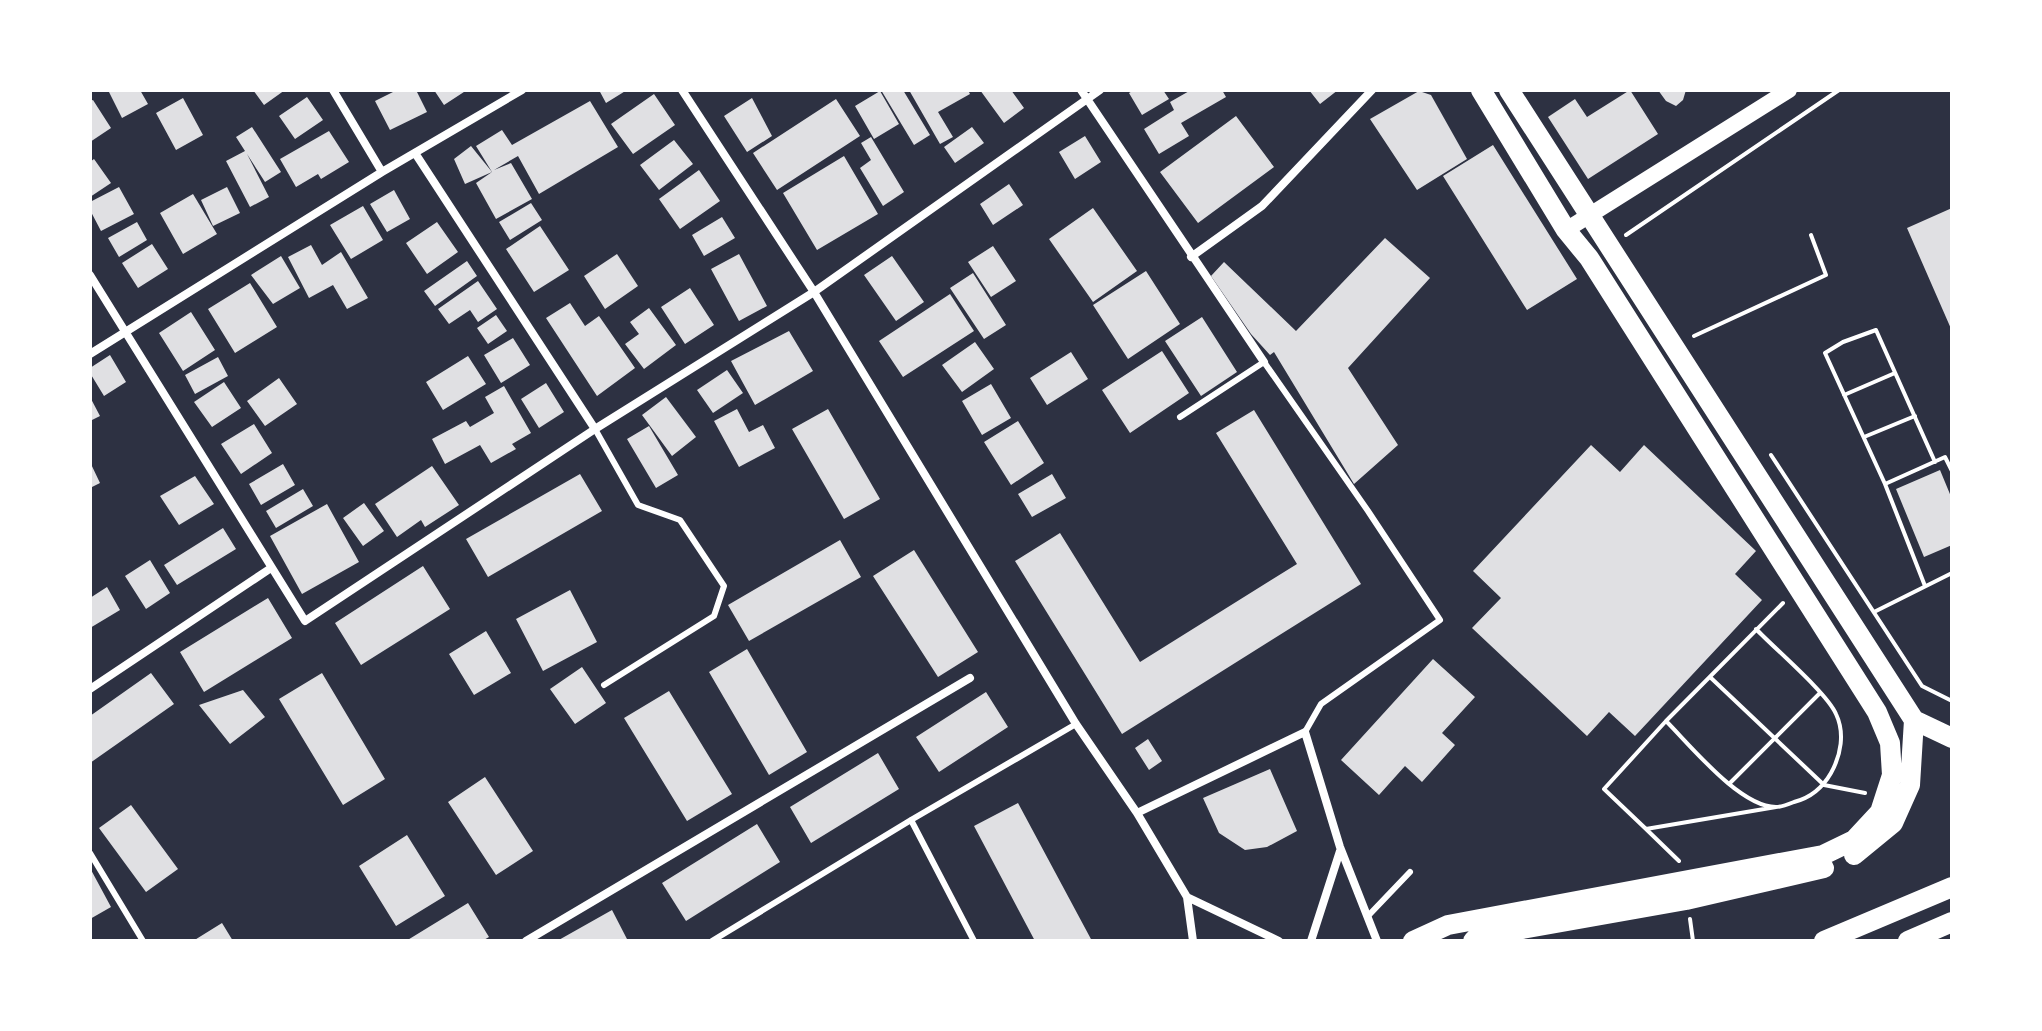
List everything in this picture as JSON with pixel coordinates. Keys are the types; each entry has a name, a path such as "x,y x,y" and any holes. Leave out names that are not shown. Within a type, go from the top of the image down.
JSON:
{"main road":[{"path":"1413,941 1448,925 1823,855 1854,840 1880,812 1892,775 1890,743 1877,712 1589,258 1566,230 1481,90"},
{"path":"1509,90 1587,216 1610,245 1914,720 1952,738"},
{"path":"1566,230 1789,90"},
{"path":"1473,941 1477,937 1686,900 1825,868 1855,855 1893,823 1910,785 1914,720"},
{"path":"1824,941 1952,887"},
{"path":"1908,941 1952,922"}],"street":[{"path":"333,90 382,172"},
{"path":"90,354 382,172 522,90"},
{"path":"682,90 814,292 1076,724 1137,813 1187,897 1193,941"},
{"path":"1081,90 1264,362"},
{"path":"90,275 305,621 595,429 814,292 1100,90"},
{"path":"1191,257 1262,206 1372,90"},
{"path":"415,153 595,429"},
{"path":"90,689 271,568"},
{"path":"526,941 970,678"},
{"path":"1137,813 1305,732 1340,847 1377,941"},
{"path":"1311,941 1339,859 1340,847"},
{"path":"1187,897 1279,941"}],"lane":[{"path":"1180,417 1264,362 1440,620 1321,704 1305,732"},
{"path":"595,429 638,505 680,520 724,586 714,616 604,685"},
{"path":"712,941 1076,724"},
{"path":"911,820 974,941"},
{"path":"90,853 143,941"},
{"path":"1368,916 1410,872"}],"path":[{"path":"1610,245 1839,90"},
{"path":"1694,336 1826,275 1811,235"},
{"path":"1925,586 1885,484 1825,353 1843,342 1876,330 1935,462"},
{"path":"1844,395 1895,373"},
{"path":"1864,437 1915,416"},
{"path":"1885,484 1945,457 1952,471"},
{"path":"1874,612 1952,573"},
{"path":"1756,629 1836,713 1841,734 1839,759 1824,785 1802,800 1646,829 1604,789 1666,721 1710,677 1756,629 1784,601"},
{"path":"1710,677 1824,785 1871,793 1865,802"},
{"path":"1922,686 1952,701"},
{"path":"1729,784 1820,693"},
{"path":"1666,721 1729,784 1752,800 1776,807"}],"building":[{"path":"108,90 140,90 148,104 122,118"},
{"path":"253,90 285,90 264,105"},
{"path":"397,90 416,90 427,112 390,130 375,101"},
{"path":"434,90 467,90 444,105"},
{"path":"599,90 627,90 606,103"},
{"path":"881,90 903,90 930,135 914,145"},
{"path":"909,90 968,90 970,94 938,112 953,137 940,144"},
{"path":"980,90 1011,90 1024,108 1004,123"},
{"path":"1134,90 1163,90 1169,99 1142,115 1129,93"},
{"path":"1191,90 1222,90 1226,97 1181,123 1189,136 1159,154 1144,129 1174,110 1170,102"},
{"path":"1309,90 1338,90 1320,104"},
{"path":"1630,90 1658,134 1588,179 1548,117 1575,99 1587,117"},
{"path":"1658,90 1686,90 1683,100 1676,106 1666,101"},
{"path":"880,91 899,124 874,139 855,106"},
{"path":"1419,91 1431,95 1467,159 1417,190 1370,119"},
{"path":"654,94 675,125 633,154 611,124"},
{"path":"307,97 323,120 295,139 279,116"},
{"path":"183,98 203,135 176,150 156,113"},
{"path":"752,98 772,136 747,152 724,116"},
{"path":"836,99 860,136 777,190 753,153"},
{"path":"93,100 111,128 90,142 90,101"},
{"path":"590,101 618,147 539,194 518,156 494,170 511,163 532,199 496,219 476,183 492,172 476,146 502,130 512,145"},
{"path":"1236,116 1274,167 1198,223 1160,172"},
{"path":"252,127 281,172 265,182 247,154 269,197 250,207 226,161 245,151 236,137"},
{"path":"972,127 984,143 955,163 944,147"},
{"path":"329,131 349,162 321,179 318,174 296,187 280,159"},
{"path":"1085,136 1101,162 1075,179 1059,152"},
{"path":"871,137 904,192 883,206 860,168 871,160 861,143"},
{"path":"674,140 693,164 659,190 640,165"},
{"path":"1493,145 1577,279 1527,310 1443,176"},
{"path":"471,146 492,172 465,184 454,159"},
{"path":"844,156 878,214 817,250 783,193"},
{"path":"94,159 111,183 90,197 90,162"},
{"path":"699,170 720,201 680,229 659,199"},
{"path":"1009,184 1023,205 993,225 980,204"},
{"path":"119,187 134,214 101,231 90,210 90,202"},
{"path":"227,187 240,213 213,226 201,200"},
{"path":"394,190 410,219 387,232 370,204"},
{"path":"193,194 217,234 183,254 160,213"},
{"path":"531,203 542,220 510,240 499,222"},
{"path":"363,206 383,240 351,259 330,225"},
{"path":"1093,208 1137,271 1093,302 1049,239"},
{"path":"1952,208 1952,331 1907,228"},
{"path":"722,217 735,238 704,256 692,235"},
{"path":"137,222 147,240 119,257 108,238"},
{"path":"437,222 458,252 427,274 406,243"},
{"path":"540,226 569,270 534,292 506,249"},
{"path":"1385,238 1430,278 1348,368 1398,445 1354,484 1274,352 1270,355 1251,334 1211,276 1224,262 1296,331"},
{"path":"152,244 168,269 138,288 122,263"},
{"path":"311,245 322,265 341,252 368,298 347,309 333,285 309,298 288,257"},
{"path":"993,246 1016,281 991,297 968,262"},
{"path":"617,254 638,286 605,309 584,276"},
{"path":"739,254 767,306 739,321 711,269"},
{"path":"281,256 300,288 273,304 251,275"},
{"path":"892,256 924,302 896,321 864,275"},
{"path":"467,261 477,276 435,306 424,291"},
{"path":"1146,271 1180,324 1128,359 1093,305"},
{"path":"973,273 1006,325 984,339 950,288"},
{"path":"478,281 497,309 478,322 470,310 449,324 438,309"},
{"path":"250,283 277,327 235,353 208,309"},
{"path":"690,288 714,325 685,344 661,307"},
{"path":"950,294 974,331 903,377 879,341"},
{"path":"570,303 585,326 599,316 635,368 597,396 546,318"},
{"path":"649,308 676,345 644,369 625,344 639,334 630,322"},
{"path":"191,312 215,350 183,371 159,333"},
{"path":"496,315 507,331 488,344 477,328"},
{"path":"1202,317 1237,372 1201,396 1165,341"},
{"path":"789,331 813,371 755,405 731,361"},
{"path":"513,338 530,365 501,383 484,355"},
{"path":"975,342 994,369 962,392 942,365"},
{"path":"1162,351 1189,393 1130,433 1102,390"},
{"path":"1071,352 1088,379 1047,405 1030,378"},
{"path":"110,355 126,382 104,396 90,368"},
{"path":"468,356 486,384 443,410 426,382"},
{"path":"218,357 228,376 195,394 185,375"},
{"path":"727,370 743,393 713,413 697,390"},
{"path":"279,378 297,404 265,426 247,401"},
{"path":"224,382 241,408 212,427 194,402"},
{"path":"546,383 564,412 539,428 521,399"},
{"path":"991,384 1011,418 982,435 962,401"},
{"path":"504,386 531,433 512,444 516,449 491,463 480,445 445,464 432,439 466,421 470,427 494,413 485,397"},
{"path":"90,397 100,416 90,421"},
{"path":"666,397 696,437 672,456 642,415"},
{"path":"737,409 749,432 763,425 775,448 739,467 714,421"},
{"path":"828,409 880,499 844,519 792,429"},
{"path":"1254,410 1361,584 1122,734 1015,561 1060,533 1140,662 1297,564 1216,433"},
{"path":"1018,421 1044,463 1011,485 984,442"},
{"path":"254,424 272,453 241,474 221,444"},
{"path":"649,426 678,475 656,488 627,439"},
{"path":"1591,445 1620,472 1644,445 1756,551 1735,574 1762,600 1635,736 1609,712 1587,736 1472,628 1501,598 1473,571"},
{"path":"90,462 100,483 90,488"},
{"path":"283,464 295,485 261,505 249,484"},
{"path":"432,466 459,505 425,527 421,520 397,537 375,504"},
{"path":"1940,470 1952,499 1952,545 1924,557 1896,489"},
{"path":"580,474 602,511 488,577 466,539"},
{"path":"1052,474 1066,498 1032,517 1018,494"},
{"path":"195,476 214,504 179,525 160,496"},
{"path":"303,489 313,506 276,528 266,511"},
{"path":"364,503 384,531 363,546 343,518"},
{"path":"327,504 359,562 302,594 270,536"},
{"path":"223,528 236,549 177,585 164,565"},
{"path":"840,540 861,577 749,641 728,605"},
{"path":"914,550 978,652 938,677 873,576"},
{"path":"150,560 170,593 146,609 125,576"},
{"path":"423,566 450,609 361,665 335,623"},
{"path":"107,587 120,610 90,628 90,598"},
{"path":"570,590 597,642 543,671 516,619"},
{"path":"268,598 292,638 204,692 180,652"},
{"path":"486,631 511,673 474,695 449,654"},
{"path":"747,649 807,752 769,775 709,672"},
{"path":"1433,659 1475,697 1442,733 1455,745 1422,782 1405,766 1379,795 1341,760"},
{"path":"582,667 606,703 575,724 550,689"},
{"path":"151,673 174,704 90,763 90,716"},
{"path":"322,673 385,779 343,805 279,699"},
{"path":"243,690 265,717 230,744 199,705"},
{"path":"669,691 732,794 687,821 624,718"},
{"path":"986,692 1008,727 939,772 916,737"},
{"path":"1148,739 1162,761 1149,770 1135,748"},
{"path":"878,753 899,789 811,843 790,807"},
{"path":"1270,769 1297,831 1267,847 1245,850 1219,833 1203,798"},
{"path":"485,777 533,851 496,875 448,802"},
{"path":"1018,803 1092,941 1035,941 974,826"},
{"path":"131,805 178,869 146,892 99,828"},
{"path":"757,824 780,862 686,921 662,883"},
{"path":"407,835 445,896 396,926 359,866"},
{"path":"90,868 111,907 90,919"},
{"path":"468,903 489,937 482,941 406,941"},
{"path":"612,910 628,941 557,941"},
{"path":"222,923 233,941 193,941"}]}
